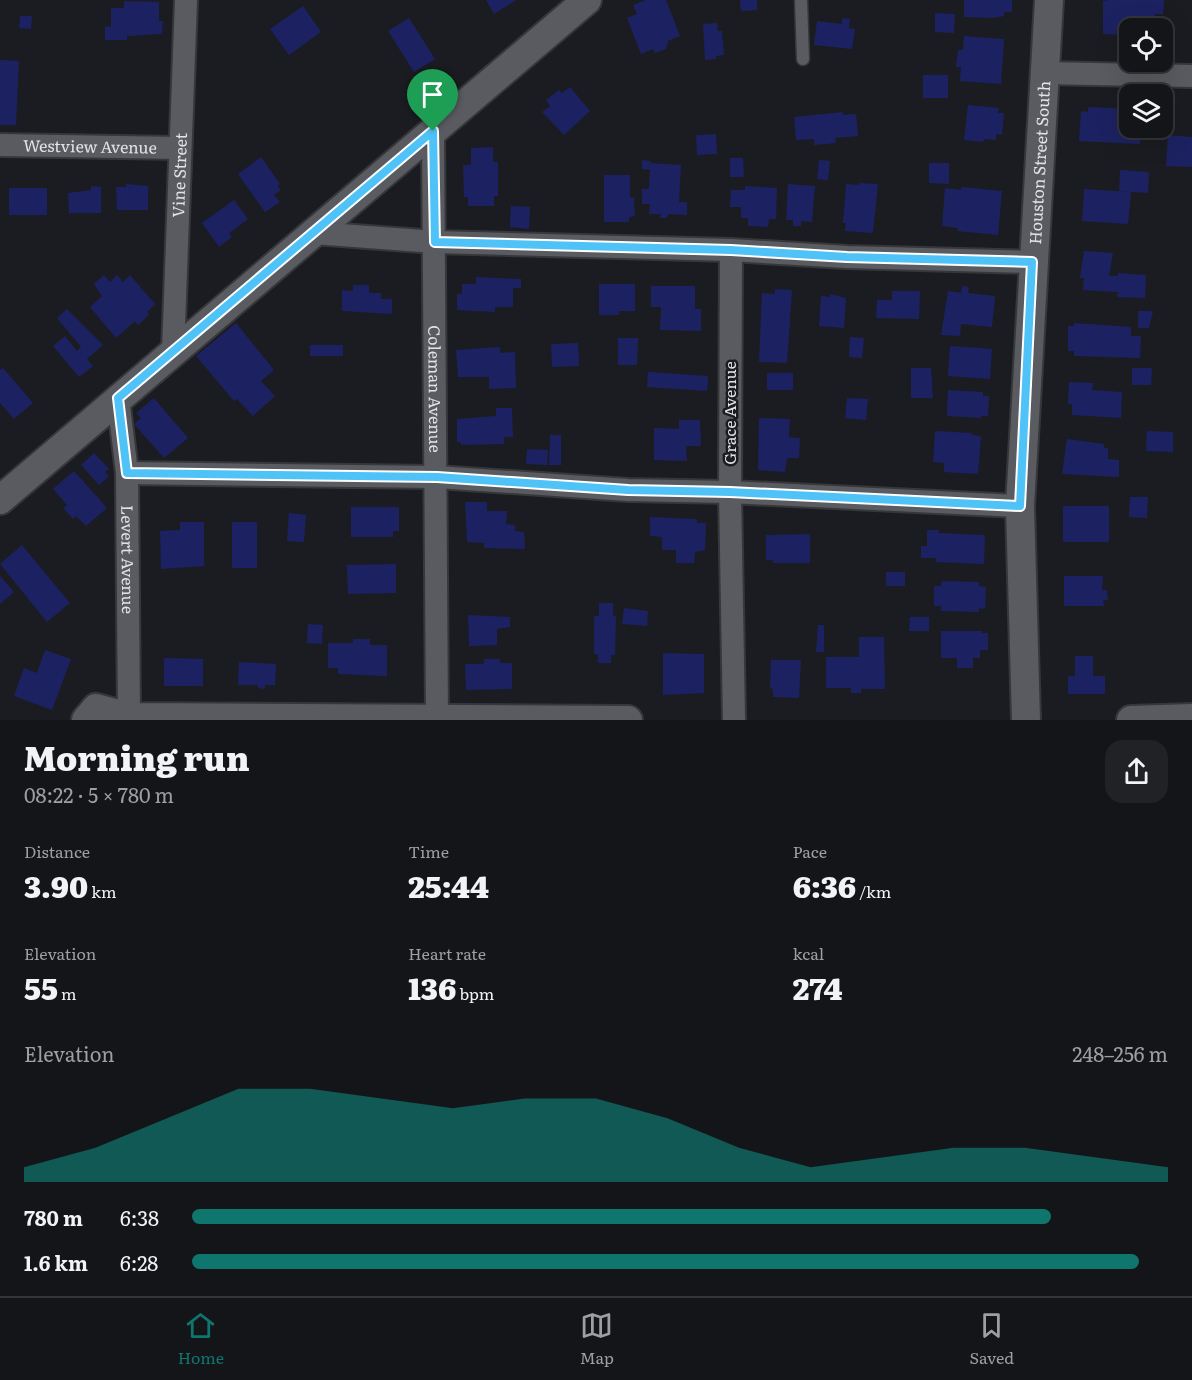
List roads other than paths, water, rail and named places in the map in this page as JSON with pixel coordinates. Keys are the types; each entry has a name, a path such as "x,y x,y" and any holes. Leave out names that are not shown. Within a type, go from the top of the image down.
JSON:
{"street":[{"name":"Vine Street","path":"173,352 186,0"},
{"path":"0,500 586,0"},
{"name":"Houston Street South","path":"1026,720 1020,506 1032,262 1049,0"},
{"path":"1045,73 1192,76"},
{"name":"Coleman Avenue","path":"433,131 437,719"},
{"name":"Westview Avenue","path":"0,145 179,148"},
{"path":"315,233 435,242 731,250 847,257 1032,262"},
{"name":"Grace Avenue","path":"731,250 730,492 734,720"},
{"name":"Levert Avenue","path":"118,398 127,473 129,718"},
{"path":"127,473 437,477 628,490 730,492 1020,506"},
{"path":"86,720 96,708 129,718 628,720"},
{"path":"1131,720 1192,718"}],"lane":[{"path":"801,0 803,59"}]}
